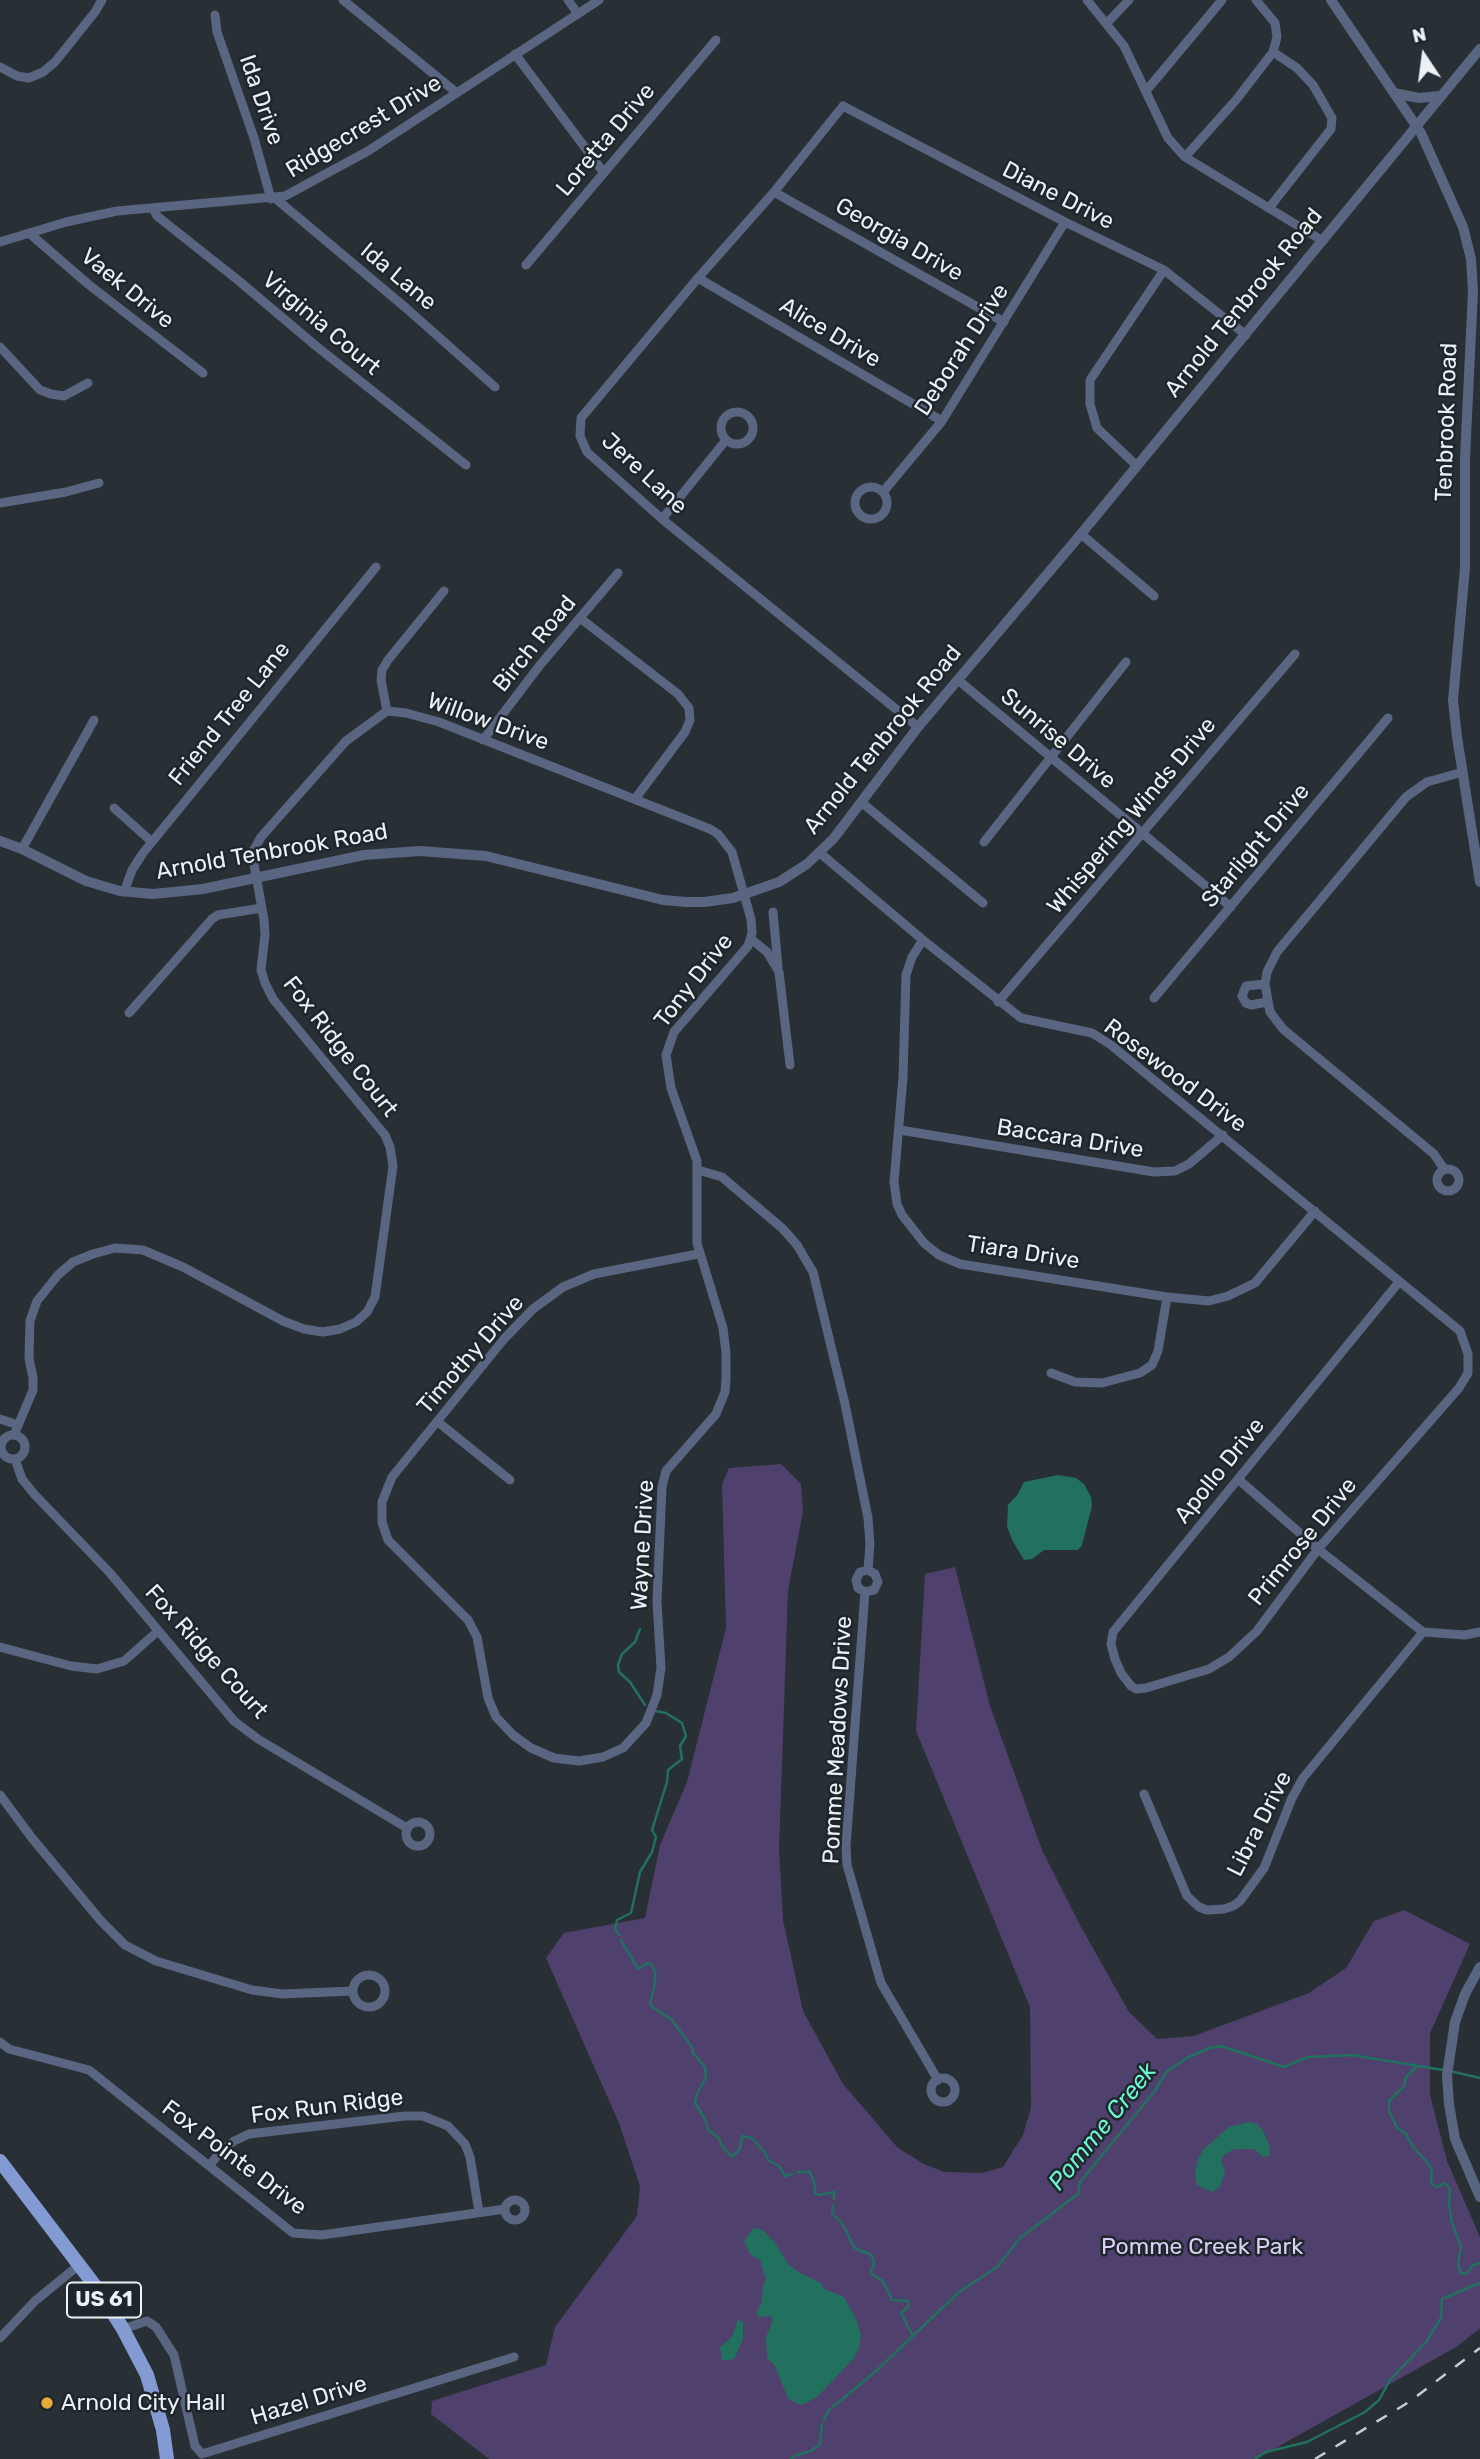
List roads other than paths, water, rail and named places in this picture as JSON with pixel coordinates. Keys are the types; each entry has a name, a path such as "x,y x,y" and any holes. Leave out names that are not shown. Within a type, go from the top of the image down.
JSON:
{"main road":[{"name":"US 61","path":"0,2161 79,2265 123,2329 147,2375 167,2459"}],"street":[{"path":"0,67 17,76 29,78 43,72 95,12 102,0"},
{"path":"343,0 457,93"},
{"path":"568,0 578,14"},
{"name":"Ridgecrest Drive","path":"0,242 88,216 117,211 285,197 368,151 600,0"},
{"path":"1087,0 1124,46 1168,138 1185,157 1323,241"},
{"path":"1106,24 1129,0"},
{"path":"1146,91 1222,0"},
{"path":"1185,157 1236,100 1273,52 1277,37 1275,23 1256,0"},
{"name":"Tenbrook Road","path":"1331,0 1430,150 1463,227 1473,275 1465,458 1465,569 1453,700 1480,882"},
{"name":"Ida Drive","path":"215,15 217,32 273,198"},
{"name":"Loretta Drive","path":"526,265 716,40"},
{"name":"Arnold Tenbrook Road","path":"0,841 86,881 124,892 170,894 364,855 435,851 512,861 663,900 704,902 745,895 779,882 820,853 834,838 918,727 1081,534 1480,49"},
{"path":"1269,208 1331,130 1332,118 1313,85 1297,68 1273,52"},
{"path":"514,54 604,173"},
{"path":"1394,93 1419,98 1440,96"},
{"name":"Jere Lane","path":"843,106 774,192 581,418 580,436 587,452 662,519 918,727"},
{"name":"Diane Drive","path":"843,106 1065,222 1164,270 1246,334"},
{"path":"1399,146 1416,142 1430,150"},
{"name":"Georgia Drive","path":"774,192 1004,322"},
{"name":"Ida Lane","path":"273,198 406,308 495,387"},
{"name":"Virginia Court","path":"154,210 157,216 316,346 466,465"},
{"name":"Deborah Drive","path":"883,492 942,421 1065,222"},
{"name":"Vaek Drive","path":"29,233 88,284 203,373"},
{"path":"1137,466 1097,428 1090,404 1090,380 1164,270"},
{"name":"Alice Drive","path":"698,278 942,421"},
{"path":"0,347 40,390 64,396 88,383"},
{"path":"662,519 726,440"},
{"path":"0,503 66,492 99,483"},
{"path":"1081,534 1154,596"},
{"name":"Friend Tree Lane","path":"124,892 132,870 152,842 376,567"},
{"name":"Birch Road","path":"483,740 540,665 618,573"},
{"path":"255,878 251,853 254,846 346,741 387,711 381,680 383,670 388,660 444,591"},
{"path":"580,618 678,694 689,708 690,720 685,732 635,799"},
{"name":"Whispering Winds Drive","path":"998,1002 1294,654"},
{"path":"984,842 1126,662"},
{"name":"Sunrise Drive","path":"958,680 1231,907"},
{"name":"Willow Drive","path":"387,711 413,715 483,740 718,834 732,852 745,895"},
{"name":"Starlight Drive","path":"1154,998 1388,718"},
{"path":"22,849 94,720"},
{"path":"1444,1169 1434,1154 1277,1023 1267,1002 1265,984 1271,962 1277,952 1406,797 1431,780 1463,772"},
{"path":"861,802 983,903"},
{"path":"114,808 152,842"},
{"name":"Rosewood Drive","path":"820,853 998,1002 1021,1018 1092,1033 1111,1045 1460,1331 1468,1354 1468,1373"},
{"name":"Fox Ridge Court","path":"15,1435 33,1390 29,1358 30,1321 37,1301 58,1275 73,1262 93,1254 115,1248 143,1250 172,1262 283,1321 304,1329 323,1332 356,1322 367,1312 375,1297 393,1166 390,1147 385,1135 273,999 261,970 265,934 255,878"},
{"name":"Tony Drive","path":"698,1170 695,1151 674,1097 666,1055 680,1025 743,952 751,939 751,919 745,895"},
{"path":"129,1013 212,919 218,915 262,908"},
{"path":"772,912 790,1065"},
{"path":"751,939 767,952 779,972"},
{"name":"Tiara Drive","path":"923,940 905,975 900,1130 894,1174 897,1204 909,1226 939,1255 960,1264 1167,1297 1209,1301 1228,1296 1255,1283 1315,1211"},
{"path":"1265,984 1246,986 1242,996 1251,1006 1267,1002"},
{"name":"Baccara Drive","path":"900,1130 1154,1172 1175,1171 1189,1164 1223,1135"},
{"name":"Wayne Drive","path":"388,1541 468,1620 477,1637 488,1698 496,1717 513,1735 531,1748 554,1758 579,1761 603,1757 624,1748 646,1723 657,1695 661,1668 657,1601 662,1487 666,1471 713,1417 725,1392 726,1353 723,1328 698,1254 698,1170"},
{"name":"Pomme Meadows Drive","path":"698,1170 722,1177 783,1229 797,1245 813,1272 845,1404 868,1518 868,1570"},
{"name":"Timothy Drive","path":"388,1541 382,1522 382,1502 392,1477 504,1339 533,1309 563,1287 594,1274 698,1254"},
{"name":"Apollo Drive","path":"1136,1689 1126,1682 1118,1666 1111,1644 1112,1632 1399,1282"},
{"path":"1051,1373 1075,1381 1102,1383 1140,1373 1152,1366 1167,1297"},
{"name":"Primrose Drive","path":"1136,1689 1157,1686 1209,1669 1229,1657 1257,1631 1318,1549 1458,1388 1468,1373"},
{"path":"0,1419 18,1425"},
{"path":"438,1422 510,1480"},
{"name":"Fox Ridge Court","path":"15,1435 21,1437 25,1447 23,1453 15,1459 4,1455 1,1448 5,1438 15,1435"},
{"name":"Fox Ridge Court","path":"15,1459 22,1479 68,1532 110,1573 234,1721 258,1739 407,1828"},
{"path":"1238,1479 1318,1549 1423,1632 1465,1635 1480,1632"},
{"name":"Pomme Meadows Drive","path":"868,1570 875,1574 878,1582 874,1590 865,1592 858,1588 856,1580 860,1572 868,1570"},
{"name":"Pomme Meadows Drive","path":"865,1592 846,1846 847,1865 881,1983 938,2080"},
{"path":"0,1647 71,1666 97,1669 124,1661 158,1631"},
{"name":"Libra Drive","path":"1144,1794 1187,1896 1199,1907 1207,1910 1233,1906 1240,1901 1264,1868 1303,1778 1423,1632"},
{"path":"0,1795 101,1921 125,1945 156,1961 252,1990 283,1994 353,1992"},
{"path":"1480,1967 1468,1988 1455,2022 1448,2064 1448,2094 1454,2131 1461,2157 1480,2197"},
{"name":"Fox Pointe Drive","path":"0,2042 9,2049 89,2070 293,2233 322,2235 505,2209"},
{"name":"Fox Run Ridge","path":"209,2166 221,2151 249,2134 423,2116 448,2126 465,2144 470,2157 479,2212"},
{"path":"0,2339 35,2301 79,2265"},
{"name":"Hazel Drive","path":"123,2329 148,2321 156,2327 174,2355 195,2446 202,2454 514,2357"}],"waterway":[{"path":"640,1629 635,1642 622,1654 618,1665 619,1672 630,1682 645,1705"},
{"path":"619,1935 615,1929 617,1920 631,1913 640,1872 652,1852 656,1837 652,1830 667,1782 668,1770 682,1759 680,1746 686,1736 682,1723 666,1713 655,1711"},
{"path":"621,1940 638,1969 650,1963 655,1971 650,2004 671,2019 705,2067 706,2077 695,2103 708,2130 719,2138 721,2145 732,2157 740,2149 742,2136 752,2138 768,2160 779,2166 785,2176 792,2174"},
{"name":"Pomme Creek","path":"824,2420 828,2411 875,2372 959,2292 997,2267 1020,2238 1078,2194 1080,2182 1154,2092 1167,2071 1187,2058 1209,2048 1221,2046 1284,2067 1308,2057 1352,2055 1443,2070"},
{"path":"1417,2066 1406,2077 1404,2086 1389,2101 1389,2111 1397,2128 1405,2133 1428,2163 1432,2170 1431,2183 1437,2187 1445,2183 1450,2189 1452,2223 1461,2247 1458,2264 1461,2273 1466,2274 1473,2265 1480,2263"},
{"name":"Pomme Creek","path":"1450,2071 1480,2078"},
{"path":"798,2172 810,2172 815,2193 819,2195 834,2192 834,2199"},
{"path":"833,2205 832,2213 843,2225 856,2249 870,2254 873,2258 874,2264 870,2273 883,2281 892,2300 908,2301 908,2307 901,2313 913,2336"},
{"path":"1255,2459 1266,2452 1307,2442 1365,2412 1379,2400 1390,2380 1426,2342 1441,2318 1442,2299 1480,2283"},
{"name":"Pomme Creek","path":"790,2459 811,2451 820,2444 822,2424"}],"railway":[{"path":"1315,2459 1409,2402 1480,2348"}],"place":[{"name":"Arnold City Hall","path":"47,2403"}],"park label":[{"name":"Pomme Creek Park","path":"1202,2247"}]}
